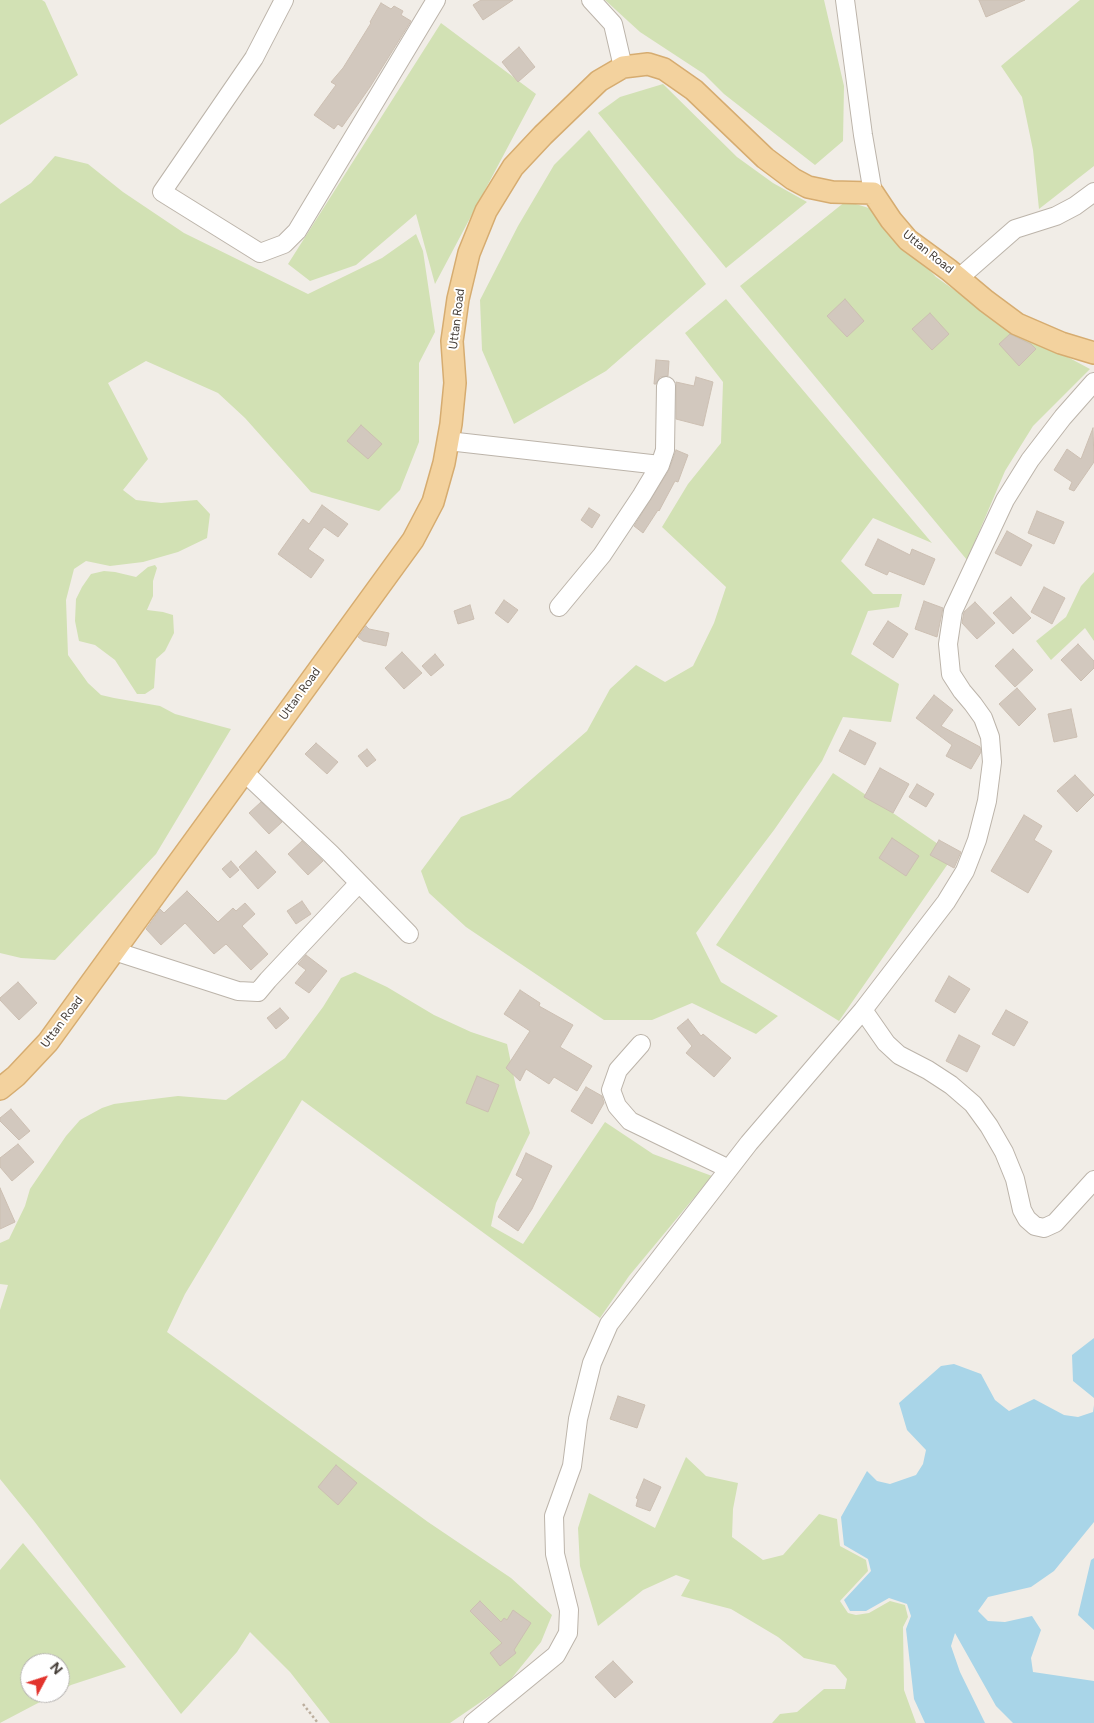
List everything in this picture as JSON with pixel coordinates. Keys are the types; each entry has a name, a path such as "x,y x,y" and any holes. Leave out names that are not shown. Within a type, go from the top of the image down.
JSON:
{"main road":[{"name":"Uttan Road","path":"0,1089 16,1076 48,1042 413,540 433,502 444,463 451,424 455,383 452,341 458,299 469,253 486,211 513,167 599,81 623,67 648,64 664,69 694,90 765,158 794,179 808,187 832,192 873,193 891,220 908,240 986,301 1018,324 1061,343 1094,354"}],"street":[{"path":"284,0 254,58 162,192 260,253 284,244 297,231 436,0"},
{"path":"591,0 613,24 623,67"},
{"path":"845,0 863,135 873,193"},
{"path":"959,278 1014,229 1056,216 1075,206 1094,192"},
{"path":"473,1723 556,1655 568,1633 569,1610 555,1554 554,1516 572,1466 578,1419 592,1364 609,1324 749,1143 864,1010 946,902 965,870 977,840 987,801 992,762 990,736 982,718 951,674 948,644 953,611 1005,500 1030,460 1063,417 1094,382"},
{"path":"559,607 602,555 660,465 665,450 666,386"},
{"path":"448,441 660,465"},
{"path":"244,772 409,934"},
{"path":"114,951 238,991 258,992 359,883"},
{"path":"864,1010 886,1044 899,1055 951,1085 973,1104 989,1126 1004,1152 1014,1179 1022,1210 1027,1219 1035,1226 1044,1228 1056,1223 1094,1180"},
{"path":"641,1044 618,1070 611,1090 618,1106 630,1121 729,1169"}],"path":[{"path":"304,1704 318,1723"}],"green space":[{"path":"0,0 42,0 45,2 78,75 0,125"},
{"path":"605,0 824,0 844,86 843,141 815,165 724,94 704,74 640,32"},
{"path":"1080,0 1094,0 1094,166 1039,209 1033,150 1022,97 1001,66"},
{"path":"441,23 536,94 435,284 416,214 356,265 310,281 288,264"},
{"path":"663,84 737,157 773,183 807,202 726,268 598,113 620,97"},
{"path":"589,130 706,284 606,371 514,424 482,350 480,300 518,226 554,165"},
{"path":"55,156 88,164 123,192 184,233 308,294 382,258 416,234 423,251 435,332 419,363 419,442 400,490 379,511 311,492 245,418 218,393 146,361 108,383 148,459 123,490 136,500 161,503 197,500 210,514 207,538 178,552 143,562 110,566 86,561 74,569 66,600 68,655 88,683 101,695 160,706 175,714 231,729 156,854 55,960 21,958 0,953 0,204 31,183"},
{"path":"846,201 872,209 936,277 991,316 1090,369 1033,426 1005,471 967,560 740,286"},
{"path":"726,299 932,543 873,518 841,561 873,594 902,594 899,607 868,611 851,654 899,684 891,722 843,717 822,761 774,830 696,933 721,982 778,1016 756,1034 692,1003 652,1020 604,1020 466,927 429,893 421,871 461,817 510,798 587,731 610,689 636,665 665,682 693,666 714,623 726,587 662,527 688,484 721,443 723,382 685,333"},
{"path":"155,565 157,568 153,581 153,596 147,610 173,615 174,633 165,651 156,659 154,688 145,694 137,694 115,660 95,645 79,641 75,621 76,599 91,574 104,571 136,577 148,567"},
{"path":"1094,572 1094,641 1085,628 1051,660 1036,641 1066,617 1081,586"},
{"path":"833,773 954,855 839,1021 716,945"},
{"path":"355,972 387,987 434,1015 471,1032 507,1044 516,1087 530,1133 496,1203 491,1226 523,1244 605,1122 653,1154 712,1176 629,1276 600,1318 302,1100 185,1294 167,1332 428,1522 511,1578 552,1615 541,1642 507,1684 450,1723 330,1723 290,1672 250,1632 237,1652 181,1714 0,1479 0,1310 8,1285 0,1284 0,1243 9,1239 25,1206 30,1189 66,1136 80,1120 114,1104 178,1096 226,1100 285,1058 323,1007 341,978"},
{"path":"686,1457 706,1476 738,1483 733,1509 732,1537 763,1560 783,1555 819,1514 837,1519 840,1546 866,1560 868,1571 840,1601 848,1613 856,1615 869,1613 890,1601 905,1605 908,1617 903,1627 904,1690 916,1723 772,1723 780,1714 797,1712 824,1689 845,1689 847,1679 835,1665 804,1658 778,1637 731,1609 681,1596 690,1580 676,1575 643,1590 598,1626 580,1566 578,1528 589,1493 655,1528"},
{"path":"23,1543 126,1667 70,1686 70,1653 20,1653 20,1703 38,1703 0,1723 0,1570"}],"water":[{"path":"1094,1338 1094,1398 1073,1381 1072,1355"},
{"path":"954,1364 981,1374 995,1400 1009,1411 1034,1399 1064,1415 1078,1417 1093,1412 1094,1405 1094,1522 1054,1571 1031,1587 988,1597 978,1611 988,1621 1005,1622 1032,1616 1041,1630 1031,1658 1033,1672 1094,1681 1094,1723 1013,1723 996,1706 955,1633 951,1646 960,1672 985,1723 925,1723 914,1699 906,1629 911,1616 907,1604 889,1598 866,1611 850,1611 844,1600 871,1571 868,1559 844,1545 841,1517 867,1471 877,1481 890,1484 916,1475 923,1464 926,1450 907,1430 899,1403 941,1366"},
{"path":"1094,1558 1094,1630 1078,1615 1091,1560"}],"building":[{"path":"481,0 513,0 483,20 473,5"},
{"path":"979,0 1025,0 986,17"},
{"path":"381,3 391,9 394,6 403,11 401,15 411,21 370,87 342,127 338,124 334,129 314,115 336,85 331,82 343,68"},
{"path":"519,47 535,67 518,82 502,62"},
{"path":"845,299 864,321 847,337 827,316"},
{"path":"930,313 949,334 932,350 912,329"},
{"path":"1010,334 1031,344 1036,349 1019,366 999,344"},
{"path":"656,360 669,361 668,376 660,377 656,384 654,384"},
{"path":"696,377 713,382 703,426 676,419 676,382 694,386"},
{"path":"361,425 382,444 368,459 347,441"},
{"path":"1093,428 1094,462 1074,491 1069,489 1072,482 1054,470 1067,449 1081,459"},
{"path":"676,450 688,455 678,482 675,481 659,511 643,533 634,526 669,470"},
{"path":"322,505 348,524 338,537 324,527 308,549 324,560 311,578 278,554 303,519 309,524"},
{"path":"589,508 600,515 592,528 581,520"},
{"path":"1037,511 1064,522 1054,544 1028,533"},
{"path":"1007,531 1032,545 1021,566 995,553"},
{"path":"878,539 910,555 912,549 935,559 924,585 889,571 887,575 865,565"},
{"path":"1044,587 1065,598 1052,624 1031,612"},
{"path":"1011,597 1031,618 1013,634 993,613"},
{"path":"504,600 518,610 508,623 495,613"},
{"path":"924,601 943,608 937,637 915,629"},
{"path":"975,602 995,623 977,639 962,623 964,612"},
{"path":"470,605 474,619 458,624 454,611"},
{"path":"888,621 908,634 893,658 873,644"},
{"path":"366,626 369,629 389,633 386,646 363,641 358,637"},
{"path":"1078,644 1094,661 1094,668 1081,681 1061,660"},
{"path":"1013,649 1033,670 1015,687 995,666"},
{"path":"402,652 422,673 404,689 385,668"},
{"path":"435,654 444,665 431,676 422,666"},
{"path":"1017,688 1036,709 1019,726 999,704"},
{"path":"934,695 953,710 941,726 980,747 981,752 971,769 946,756 952,745 916,718"},
{"path":"1071,709 1077,737 1054,742 1048,714"},
{"path":"850,730 876,743 865,765 839,751"},
{"path":"316,743 338,762 327,774 305,754"},
{"path":"367,749 376,760 367,767 358,756"},
{"path":"880,768 909,784 893,813 864,797"},
{"path":"1075,775 1094,795 1077,812 1057,791"},
{"path":"917,784 934,794 926,807 909,797"},
{"path":"261,802 282,822 269,834 249,813"},
{"path":"1024,815 1042,826 1034,840 1052,851 1028,893 991,871"},
{"path":"892,838 919,856 906,876 879,858"},
{"path":"939,840 961,852 954,868 930,855"},
{"path":"302,841 323,861 308,875 288,854"},
{"path":"256,851 276,872 258,889 239,867"},
{"path":"231,861 239,870 230,878 222,869"},
{"path":"187,891 218,922 233,908 236,911 245,903 255,914 242,926 268,954 251,970 226,944 214,954 185,923 161,945 146,929 160,909 164,913"},
{"path":"302,901 311,914 296,924 287,911"},
{"path":"306,955 327,971 309,993 295,983 306,970 298,964"},
{"path":"949,976 970,989 955,1013 935,1001"},
{"path":"18,982 37,1003 19,1020 0,1000"},
{"path":"520,990 540,1003 539,1006 573,1025 560,1047 592,1066 577,1091 554,1077 549,1084 526,1069 520,1081 506,1068 530,1031 504,1014"},
{"path":"280,1008 289,1018 276,1029 267,1018"},
{"path":"1006,1010 1028,1022 1014,1046 992,1034"},
{"path":"688,1019 701,1036 703,1034 731,1058 714,1077 686,1053 692,1046 677,1028"},
{"path":"959,1035 980,1046 967,1072 946,1061"},
{"path":"477,1076 499,1085 488,1112 466,1103"},
{"path":"586,1087 602,1096 604,1103 592,1124 571,1111"},
{"path":"11,1109 30,1131 19,1140 0,1121 0,1118"},
{"path":"18,1144 34,1162 12,1181 0,1167 0,1158"},
{"path":"526,1153 552,1166 532,1209 518,1231 498,1217 523,1179 516,1175"},
{"path":"0,1188 15,1222 0,1229"},
{"path":"618,1396 645,1405 637,1428 610,1419"},
{"path":"336,1465 357,1483 338,1505 318,1487"},
{"path":"644,1479 661,1487 650,1511 636,1506 638,1499 636,1498"},
{"path":"480,1601 501,1622 504,1618 507,1620 513,1610 531,1623 514,1650 516,1653 500,1666 490,1653 502,1643 470,1611"},
{"path":"613,1661 633,1682 615,1698 595,1677"}]}
